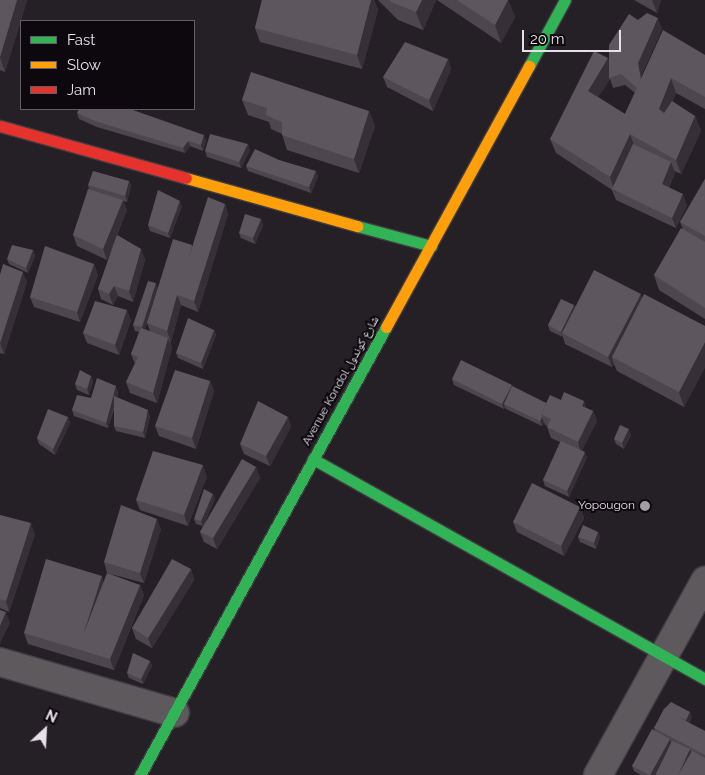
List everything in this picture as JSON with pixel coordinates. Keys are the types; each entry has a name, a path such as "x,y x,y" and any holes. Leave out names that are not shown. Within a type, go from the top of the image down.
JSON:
{"street":[{"name":"Avenue Kondol شارع كوندول","path":"140,775 565,0"},
{"path":"0,126 431,246"},
{"path":"312,459 705,679"},
{"path":"598,775 705,581"},
{"path":"0,662 175,713"}],"building":[{"path":"0,0 17,0 0,57"},
{"path":"262,0 371,0 357,55 255,28"},
{"path":"389,0 422,0 416,12"},
{"path":"457,0 508,0 495,25"},
{"path":"647,13 658,18 638,63 641,79 637,88 621,74 609,78 609,45 629,14 638,20"},
{"path":"663,30 705,55 705,97 671,78 659,109 664,113 672,101 695,116 676,160 630,134 610,177 550,139 594,51 608,58 588,91 625,114"},
{"path":"405,42 448,59 429,100 383,77"},
{"path":"251,72 369,111 354,159 282,135 282,122 266,115 267,108 242,100"},
{"path":"78,110 133,110 204,135 201,145 188,141 183,148 95,121 77,113"},
{"path":"210,134 248,144 239,162 205,151"},
{"path":"633,144 671,162 662,184 683,194 672,218 612,189"},
{"path":"255,149 279,160 316,171 309,187 246,166"},
{"path":"93,171 129,181 125,196 88,185"},
{"path":"705,179 705,236 680,222"},
{"path":"88,189 123,200 103,249 73,235"},
{"path":"158,190 180,201 168,233 148,225"},
{"path":"208,197 225,204 194,301 177,295 167,331 147,323 173,239 192,245 188,260"},
{"path":"245,214 261,219 253,238 239,233"},
{"path":"681,228 705,242 705,308 654,275"},
{"path":"117,235 141,249 129,291 114,286 109,294 98,289"},
{"path":"12,245 33,250 26,268 7,259"},
{"path":"45,246 94,264 77,312 30,297"},
{"path":"3,264 23,272 0,343 0,275"},
{"path":"594,270 641,294 608,357 562,333"},
{"path":"148,281 156,283 142,327 133,325"},
{"path":"644,294 705,326 705,342 679,392 612,357"},
{"path":"561,299 574,305 561,332 548,325"},
{"path":"95,301 127,310 115,345 83,333"},
{"path":"188,318 214,330 201,363 176,353"},
{"path":"141,328 168,338 153,393 126,382 138,357 131,354"},
{"path":"461,360 512,385 502,404 452,379"},
{"path":"80,370 91,376 87,389 75,384"},
{"path":"175,370 210,381 192,438 155,426"},
{"path":"97,378 116,386 106,423 72,410 77,395 91,398"},
{"path":"512,386 546,403 540,421 504,404"},
{"path":"564,392 584,401 582,406 593,411 578,442 547,427 551,419 541,414 550,395 561,400"},
{"path":"114,396 148,410 143,432 114,426"},
{"path":"258,401 288,417 266,456 240,444"},
{"path":"48,409 68,417 53,449 37,438"},
{"path":"620,425 629,429 622,443 614,439"},
{"path":"561,441 585,452 567,491 543,480"},
{"path":"153,451 203,465 184,515 136,500"},
{"path":"242,459 256,467 213,538 200,532"},
{"path":"532,483 580,507 561,546 513,522"},
{"path":"204,489 213,494 201,521 194,519"},
{"path":"121,505 157,519 140,573 104,562"},
{"path":"0,515 31,523 6,601 0,599"},
{"path":"583,525 598,532 594,543 578,537"},
{"path":"46,559 102,576 83,635 107,573 140,585 110,659 24,633"},
{"path":"172,559 191,569 148,638 132,628"},
{"path":"0,610 6,612 0,626"},
{"path":"133,653 150,661 141,679 127,673"},
{"path":"671,702 690,712 686,720 678,717 705,731 705,755 654,728 664,709"},
{"path":"652,729 670,739 649,775 632,766"},
{"path":"672,741 690,749 678,775 658,775 656,774"},
{"path":"692,751 705,758 705,775 678,775"}],"traffic: fast":[{"path":"529,66 565,0"},
{"path":"357,226 431,246"},
{"path":"140,775 386,327"},
{"path":"313,459 705,679"}],"traffic: slow":[{"path":"386,327 529,66"},
{"path":"186,178 357,226"}],"traffic: jam":[{"path":"0,126 186,178"}],"place":[{"name":"Yopougon","path":"645,506"}]}
